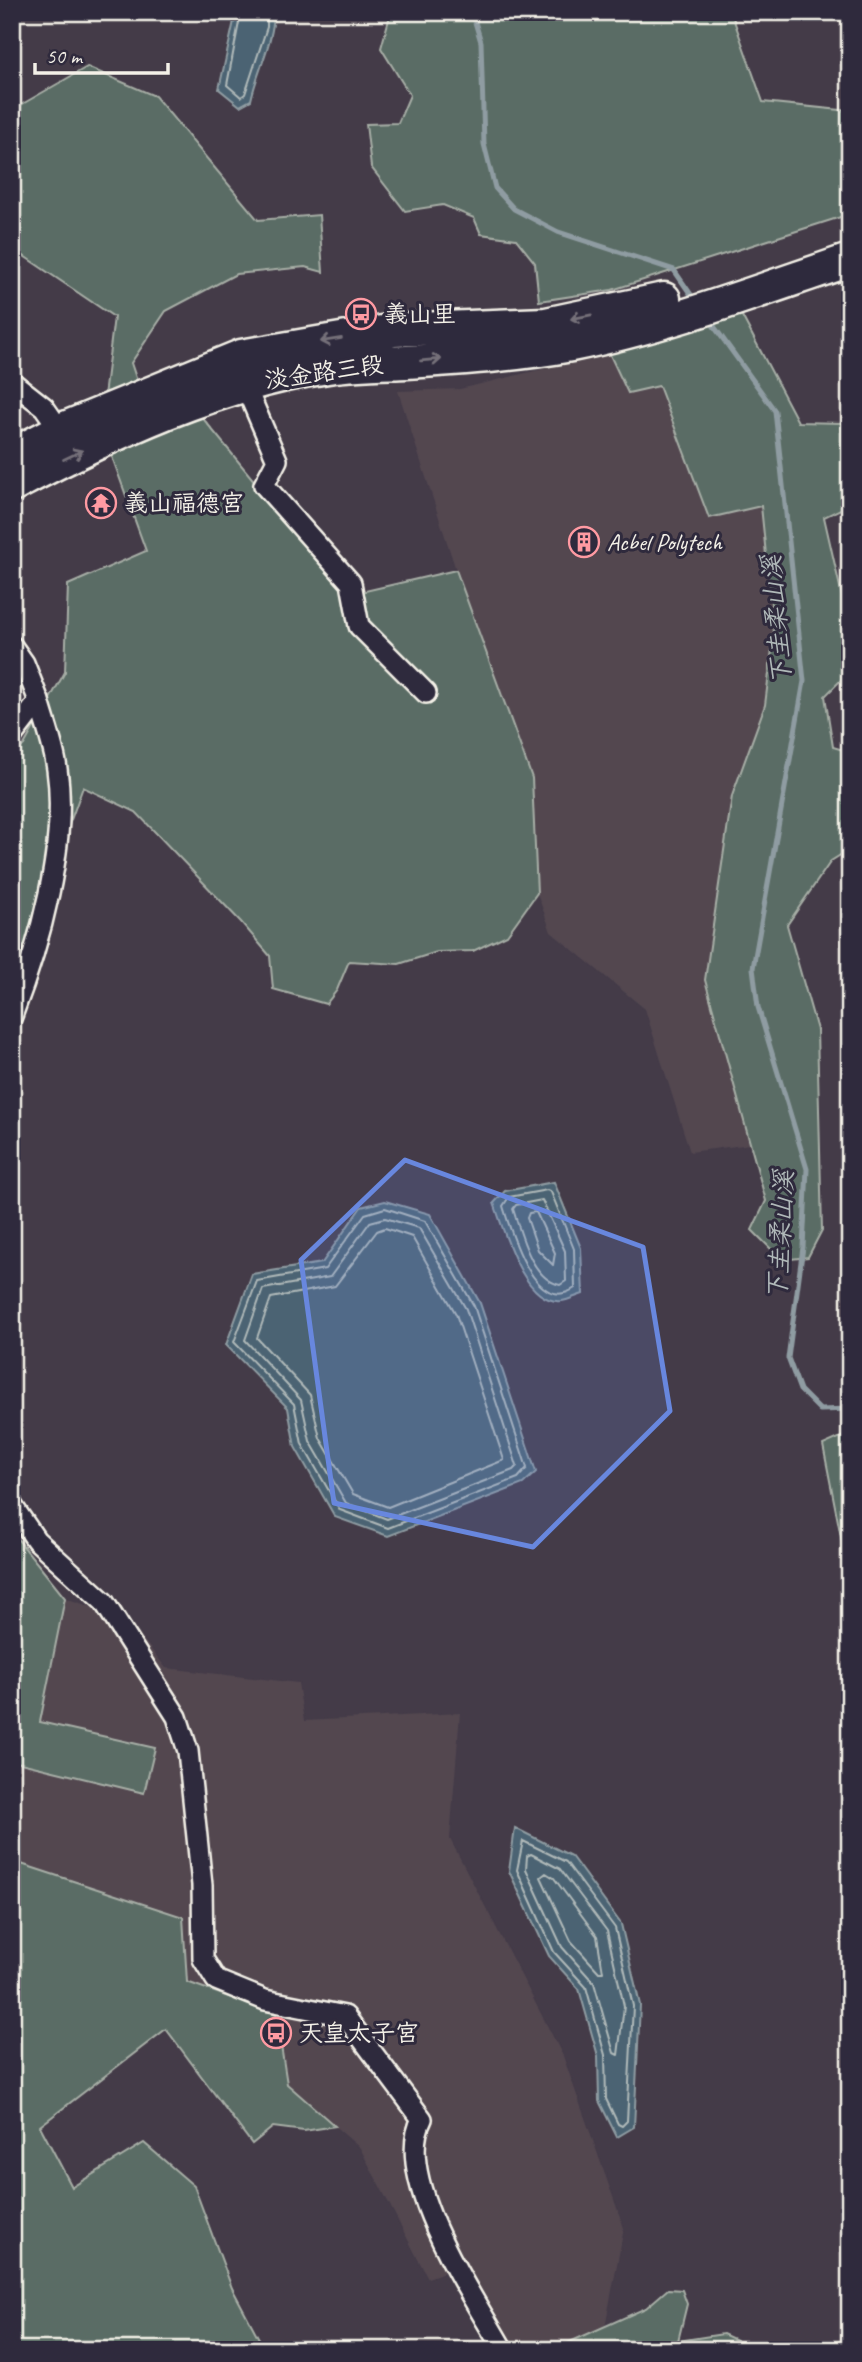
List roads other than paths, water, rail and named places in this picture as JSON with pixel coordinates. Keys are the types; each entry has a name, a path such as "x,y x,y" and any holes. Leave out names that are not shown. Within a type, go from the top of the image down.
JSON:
{"main road":[{"path":"719,293 850,237"},
{"path":"651,314 719,293 850,260"},
{"name":"淡金路三段","path":"12,486 69,456 244,383 330,366 520,353 571,345 651,314"},
{"name":"淡金路三段","path":"12,456 60,430 162,386 241,356 394,330 546,324 651,314"}],"street":[{"path":"12,382 44,407 60,430"},
{"path":"244,383 277,460 264,485 351,583 359,626 426,693"},
{"path":"12,646 24,663 39,701 57,768 60,832 29,970 12,1016"},
{"path":"12,736 39,701"},
{"path":"12,1505 36,1540 104,1602 177,1717 188,1751 202,1885 203,1959 216,1980 265,2000 345,2016 422,2119 414,2134 416,2167 429,2216 503,2350"}],"water":[{"path":"236,12 274,12 271,34 251,100 240,106 219,89"},
{"path":"554,1182 581,1248 583,1294 562,1301 548,1299 536,1291 526,1279 517,1264 494,1203 505,1191"},
{"path":"385,1201 430,1214 480,1303 536,1472 523,1484 388,1536 335,1517 295,1447 288,1408 226,1345 252,1274 322,1263 361,1207"},
{"path":"515,1828 571,1856 621,1924 640,2005 634,2127 617,2137 599,2101 598,2056 579,1989 549,1956 509,1871"}],"waterway":[{"name":"下圭柔山溪","path":"472,12 481,42 484,144 495,188 514,209 558,232 674,270 696,302"},
{"name":"下圭柔山溪","path":"708,318 775,411 804,681 753,968 758,1007 807,1169 803,1247 788,1358 800,1390 820,1410 850,1409"}],"place":[{"name":"義山里","path":"361,314"},
{"name":"義山福德宮","path":"101,503"},
{"name":"Acbel Polytech","path":"584,542"},
{"name":"天皇太子宮","path":"276,2033"}]}
